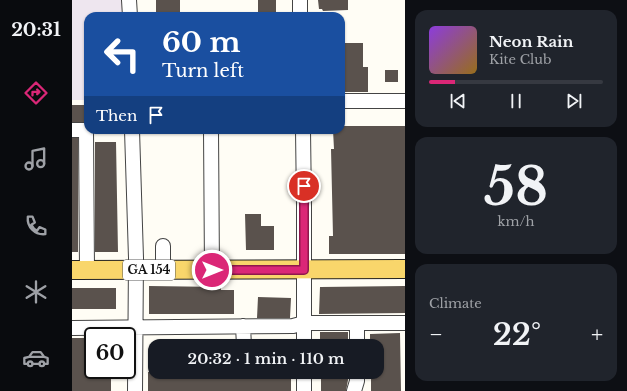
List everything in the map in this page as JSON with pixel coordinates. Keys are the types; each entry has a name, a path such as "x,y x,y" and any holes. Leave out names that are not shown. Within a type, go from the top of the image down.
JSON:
{"main road":[{"name":"GA 154","path":"79,270 405,269"}],"street":[{"path":"129,0 130,12"},
{"path":"300,0 300,12"},
{"path":"345,101 405,101"},
{"path":"72,130 84,130"},
{"path":"79,270 86,134"},
{"path":"132,134 136,327 293,326 304,323 405,323"},
{"path":"211,134 212,270"},
{"path":"303,134 299,186 304,270 304,339"},
{"path":"162,246 163,270"},
{"path":"356,323 357,339"},
{"path":"244,326 244,339"},
{"path":"72,328 84,328"},
{"path":"135,379 135,391"},
{"path":"304,379 304,391"},
{"path":"354,391 357,379"}],"shaded area":[{"path":"72,0 122,0 123,12 84,12 84,100 72,100"}],"building":[{"path":"156,0 180,0 180,12 156,12"},
{"path":"258,0 276,0 276,12 258,12"},
{"path":"318,0 348,0 348,10 323,11 322,9 319,9"},
{"path":"345,43 363,43 363,67 368,67 368,92 345,92"},
{"path":"385,70 398,70 398,82 385,82"},
{"path":"72,105 84,105 84,122 72,122"},
{"path":"345,126 405,126 405,254 329,254 329,236 333,236 331,149 334,149 333,134 345,134"},
{"path":"72,138 78,138 78,252 72,252"},
{"path":"95,142 116,142 118,252 95,252"},
{"path":"245,214 261,214 261,226 274,226 274,250 246,250"},
{"path":"149,286 221,287 221,290 234,290 234,314 149,314"},
{"path":"405,286 405,313 319,314 320,287"},
{"path":"72,288 116,288 116,309 72,309"},
{"path":"258,297 291,298 290,318 257,318"},
{"path":"320,332 348,332 348,339 320,339"},
{"path":"400,333 401,391 371,391 371,379 384,379 384,339 370,339 370,334"},
{"path":"72,338 84,338 84,379 111,379 111,391 72,391"},
{"path":"148,379 291,379 291,391 148,391"},
{"path":"321,379 348,379 346,391 321,391"}],"route":[{"path":"212,270 304,270 304,186"}]}
